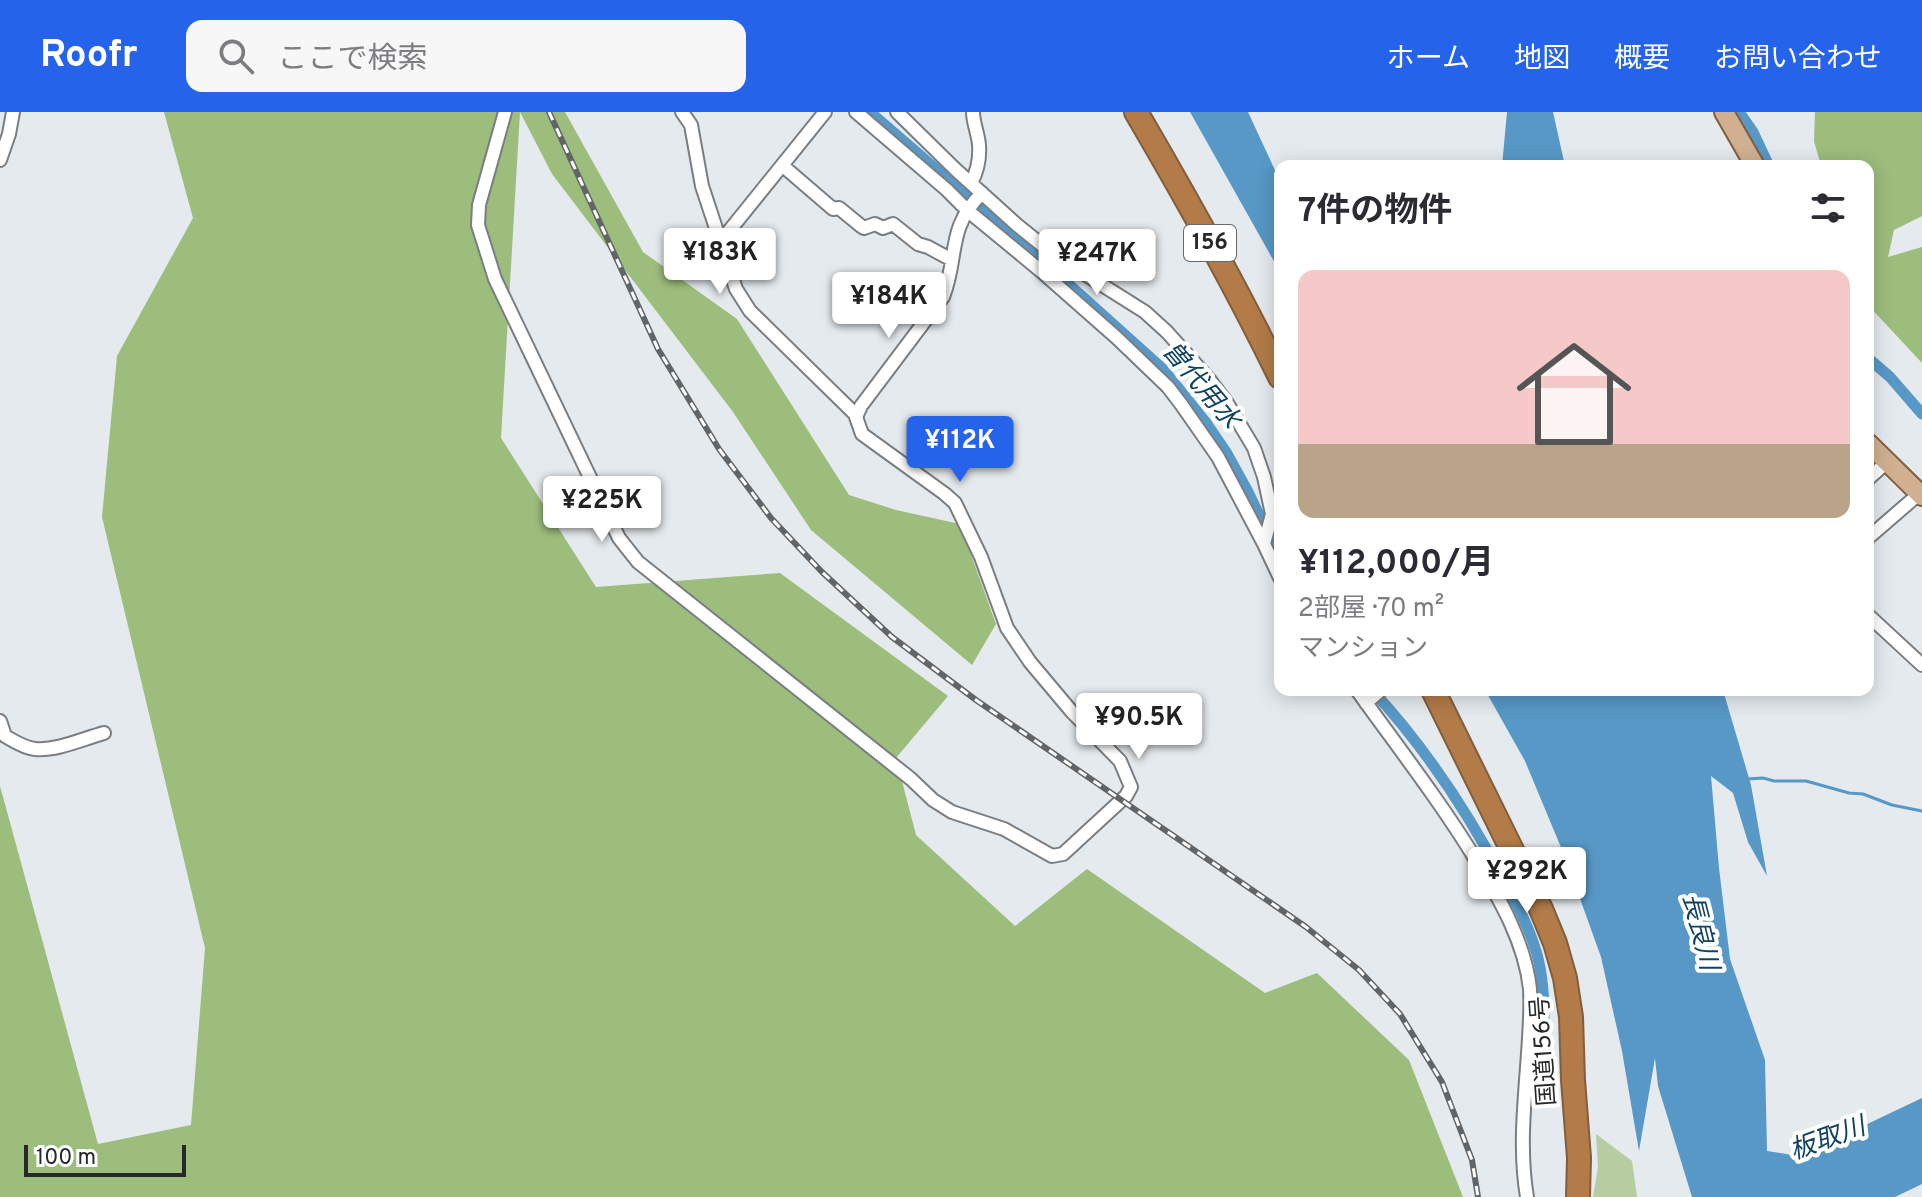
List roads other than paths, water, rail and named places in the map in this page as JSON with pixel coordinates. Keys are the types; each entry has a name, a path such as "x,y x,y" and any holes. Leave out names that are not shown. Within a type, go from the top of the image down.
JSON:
{"highway":[{"name":"156","path":"1136,112 1274,365"},
{"name":"国道156号","path":"1436,696 1541,909 1565,978 1571,1017 1579,1158 1578,1197"}],"main road":[{"path":"1728,114 1752,160"},
{"path":"1874,449 1921,494"}],"street":[{"path":"0,160 13,112"},
{"path":"505,112 479,205 478,225 484,249 495,279 619,538 638,562 911,779 933,800 952,812 1004,829 1052,856 1063,854 1126,796 1131,787 1120,761 1072,712 1030,662 1007,628 981,557 955,503 867,439 859,429 857,416 861,406 943,297 958,226 974,202"},
{"path":"682,112 691,125 702,186 736,289 750,311 857,416"},
{"path":"721,241 825,112"},
{"path":"856,112 947,190 1017,225 1047,263 1181,404 1270,532"},
{"path":"897,112 971,183"},
{"path":"973,112 979,144 971,183 974,202 1047,263 1145,312 1167,332 1209,379 1254,448 1270,500 1270,532"},
{"path":"783,166 833,209 839,208 864,228 875,224 883,228 893,224 918,244 952,260"},
{"path":"1874,474 1887,462"},
{"path":"1874,533 1921,494"},
{"path":"1874,621 1922,665"},
{"path":"1375,696 1500,899 1524,960 1530,990 1522,1128 1527,1197"},
{"path":"0,721 5,736 33,749 51,748 104,733"}],"water":[{"path":"1190,112 1248,112 1274,168 1274,261"},
{"path":"1507,112 1553,112 1564,160 1503,160"},
{"name":"長良川","path":"1488,696 1725,696 1751,785 1767,876 1748,842 1733,793 1711,776 1730,959 1765,1060 1767,1151 1800,1156 1922,1098 1922,1184 1895,1197 1692,1197 1658,1086 1655,1058 1639,1151 1622,1051 1601,957 1565,857 1525,761"}],"waterway":[{"name":"曽代用水","path":"870,112 1163,369 1226,452 1274,546"},
{"path":"1739,112 1766,160"},
{"path":"1874,363 1922,414"},
{"name":"曽代用水","path":"1377,696 1445,782 1517,906 1539,962 1544,1018"},
{"path":"1747,779 1806,781 1922,811"}],"railway":[{"path":"549,112 658,349 719,449 771,518 822,572 892,637 976,700 1306,927 1359,970 1400,1014 1442,1082 1472,1160 1478,1197"}],"water label":[{"name":"板取川","path":"1828,1140"}]}
